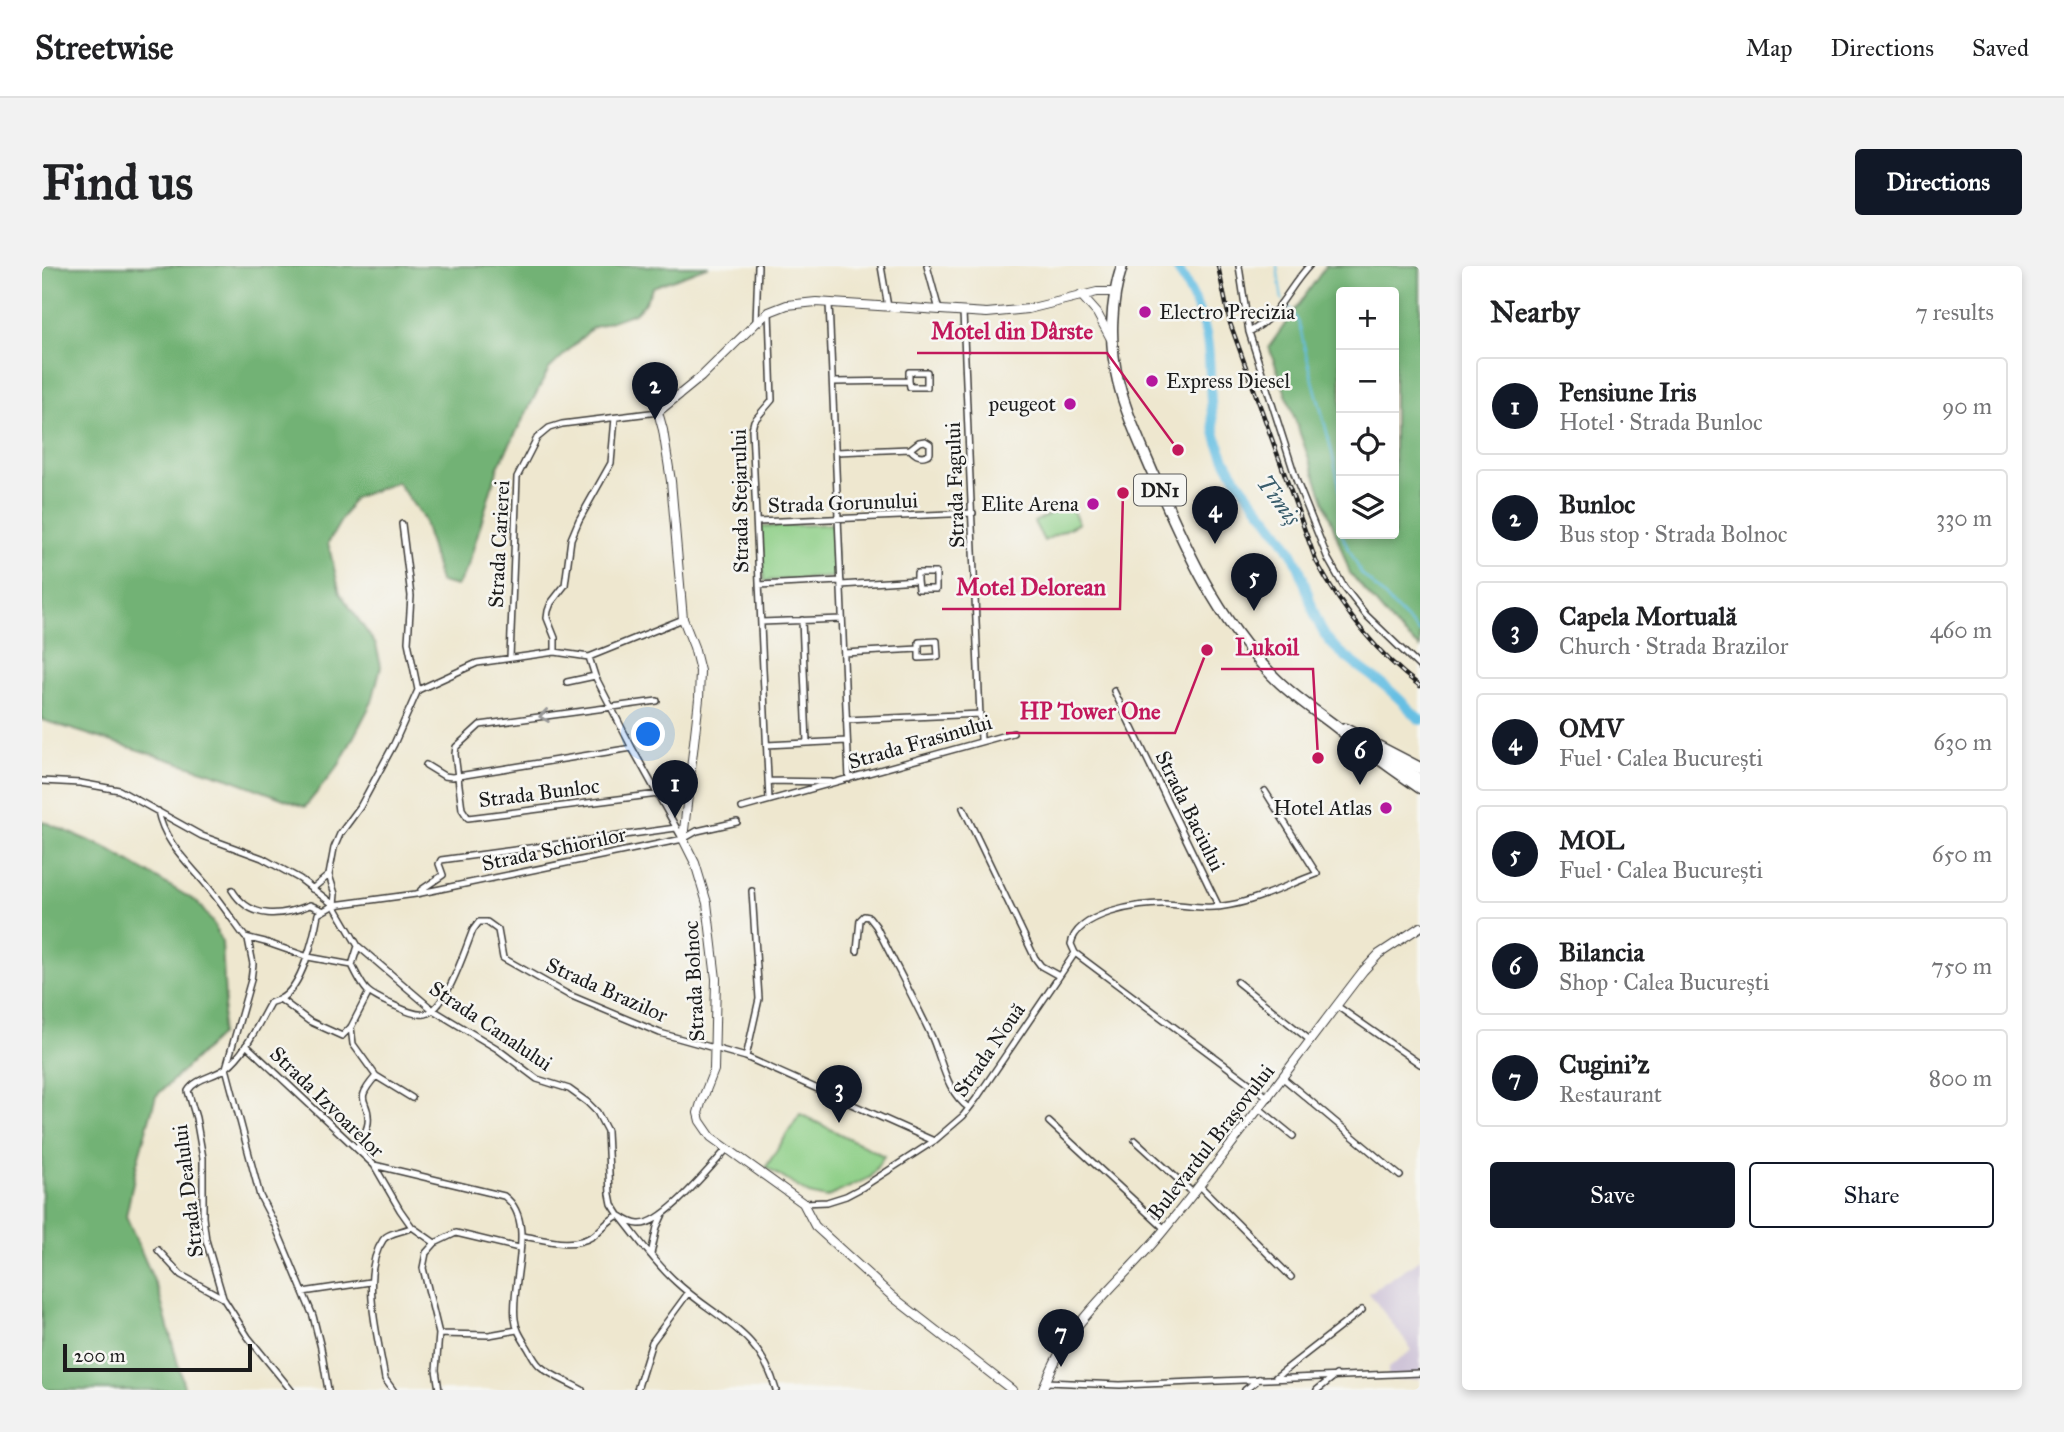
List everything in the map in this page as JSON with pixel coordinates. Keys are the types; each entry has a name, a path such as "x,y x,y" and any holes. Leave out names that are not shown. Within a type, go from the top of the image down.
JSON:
{"highway":[{"name":"DN1","path":"1122,266 1115,292 1113,343 1118,382 1182,540 1207,589 1261,663 1284,688 1362,748 1420,788"},
{"path":"1333,724 1420,768"}],"main road":[{"name":"DN1","path":"1333,724 1420,779"}],"street":[{"path":"755,323 758,266"},
{"path":"881,266 888,307"},
{"path":"927,266 939,311"},
{"path":"1239,266 1249,332 1297,482 1328,559 1366,615 1420,667"},
{"path":"1249,332 1271,318 1309,266"},
{"path":"683,839 700,671 683,619 671,481 658,412 701,377 755,323 769,312 794,303 829,302 963,313 1016,311 1097,292 1115,292"},
{"path":"1081,296 1097,313 1113,343"},
{"path":"829,302 849,779"},
{"name":"Strada Stejarului","path":"769,312 772,400 752,424 769,800"},
{"name":"Strada Fagului","path":"963,313 981,740"},
{"path":"833,382 909,381"},
{"name":"Strada Carierei","path":"510,658 517,482 522,464 537,438 552,426 658,412"},
{"path":"555,652 555,638 547,618 548,611 565,585 571,539 579,520 611,463 615,418"},
{"path":"836,452 909,449"},
{"name":"Strada Gorunului","path":"757,522 973,513"},
{"path":"334,905 335,894 329,875 334,848 394,744 418,690 408,642 411,596 402,524"},
{"path":"917,573 936,573 936,589 918,589 917,580 917,573"},
{"path":"759,585 917,580"},
{"path":"418,690 477,663 555,652 589,657 683,619"},
{"path":"761,622 842,619"},
{"path":"802,620 807,743"},
{"path":"937,641 938,657 919,658 919,649 919,642 937,641"},
{"path":"844,653 919,649"},
{"path":"589,657 595,676 632,748 683,839"},
{"path":"567,682 595,676"},
{"name":"Strada Baciului","path":"1114,691 1219,907"},
{"name":"Strada Bunloc","path":"657,701 480,725 456,747 462,809 468,818 658,794"},
{"path":"846,720 980,714"},
{"name":"Strada Frasinului","path":"742,808 1013,733"},
{"path":"766,745 847,741"},
{"name":"Strada Bunloc","path":"457,776 632,748"},
{"path":"426,765 444,776 457,776"},
{"path":"42,780 120,790 208,839 274,863 334,905"},
{"name":"Strada Frasinului","path":"768,781 836,782"},
{"name":"Strada Nouă","path":"803,1203 827,1202 846,1196 934,1141 969,1108 1075,953 1071,944 1076,930 1098,916 1144,905 1234,905 1317,874 1280,819 1265,791"},
{"path":"963,808 1035,958 1041,966 1059,976"},
{"path":"158,811 159,820 173,849 212,892 248,939 253,964 251,980 226,1068 260,1196 303,1292 321,1348 328,1390"},
{"name":"Strada Schiorilor","path":"322,910 334,905 416,894 683,839 697,831 737,822"},
{"name":"Strada Schiorilor","path":"416,894 443,876 439,864 441,860 677,828"},
{"name":"Strada Bolnoc","path":"683,839 695,863 707,903 716,979 712,1080 698,1113 702,1127 711,1137 803,1203 815,1226 893,1297 1012,1390"},
{"path":"312,889 329,875"},
{"path":"226,1068 246,1045 270,1003 280,999 294,983 308,957 318,915 322,910 310,905 282,914 267,914 243,904 232,890"},
{"path":"746,1057 759,999 752,891"},
{"name":"Strada Canalului","path":"334,905 358,946 433,1010 495,1048 537,1079 569,1089 597,1112 607,1131 610,1194 618,1215 688,1293 732,1323 746,1336 770,1370 776,1390"},
{"path":"857,951 860,920 864,916 876,926 935,1044 946,1077 962,1103 969,1108"},
{"name":"Strada Brazilor","path":"433,1010 449,988 473,930 479,922 487,922 498,930 503,958 567,994 660,1033 746,1057 934,1141"},
{"name":"Bulevardul Brașovului","path":"1044,1386 1073,1332 1194,1194 1373,960 1420,927"},
{"path":"248,939 308,957 352,965"},
{"path":"358,946 352,965 368,993 404,1010 423,1014 433,1010"},
{"path":"1075,953 1269,1098"},
{"path":"1237,982 1311,1041"},
{"path":"280,999 309,1021 338,1035 346,1035 368,993"},
{"path":"1337,1006 1420,1064"},
{"path":"351,1027 353,1044 376,1076 412,1098"},
{"name":"Strada Izvoarelor","path":"246,1045 374,1165 412,1227 435,1243"},
{"name":"Strada Dealului","path":"226,1068 193,1085 188,1091 203,1158 203,1217 206,1240 223,1298 248,1336 291,1390"},
{"path":"358,1149 368,1122 362,1096 376,1076"},
{"path":"1283,1078 1400,1176"},
{"path":"1261,1109 1293,1136"},
{"path":"1049,1122 1165,1229"},
{"path":"1135,1140 1194,1194"},
{"path":"523,1236 574,1244 594,1235 618,1215 640,1224 649,1223 663,1214 727,1149"},
{"path":"374,1165 504,1196 511,1202 520,1219 523,1236 519,1248 514,1317 517,1330 539,1365 582,1390"},
{"path":"1200,1186 1291,1277"},
{"path":"651,1254 663,1214"},
{"path":"393,1390 385,1379 370,1282 383,1240 412,1227"},
{"path":"439,1390 436,1370 439,1334 424,1268 426,1253 435,1243 456,1233 519,1248"},
{"path":"158,1250 181,1275 223,1298"},
{"path":"303,1292 370,1282"},
{"path":"637,1390 652,1342 688,1293"},
{"path":"1276,1377 1362,1310"},
{"path":"439,1334 489,1335 517,1330"},
{"path":"1044,1386 1420,1373"},
{"path":"1317,1390 1336,1375"},
{"path":"1245,1390 1259,1379"}],"shaded area":[{"path":"1420,1259 1420,1379 1388,1380 1388,1368 1412,1350 1369,1293"}],"green space":[{"path":"42,266 709,266 653,287 644,304 635,313 592,328 549,369 498,467 468,566 457,586 440,582 423,518 397,482 354,498 328,543 340,593 376,645 381,666 372,702 339,765 305,807 228,778 42,720"},
{"path":"1326,266 1420,266 1420,648 1394,625 1350,573 1338,539 1399,539 1399,287 1336,287 1336,534 1269,347"},
{"path":"1069,504 1079,523 1044,541 1034,522"},
{"path":"834,524 837,577 764,581 761,527"},
{"path":"42,821 104,847 197,902 213,923 222,942 225,1000 220,1035 156,1096 137,1163 126,1216 158,1290 185,1390 42,1390"},
{"path":"800,1114 884,1156 871,1177 826,1198 809,1194 766,1167"}],"waterway":[{"name":"Timiș","path":"1176,266 1194,299 1206,334 1213,421 1216,436 1229,466 1283,538 1300,570 1316,617 1331,643 1388,689 1420,720"},
{"path":"1277,266 1282,300"},
{"path":"1285,304 1299,323 1337,476"},
{"path":"1344,539 1361,573 1420,633"}],"railway":[{"path":"1218,266 1230,323 1316,561 1361,629 1389,659 1420,686"}],"place":[{"name":"Electro Precizia","path":"1145,312"},
{"name":"Express Diesel","path":"1152,381"},
{"name":"peugeot","path":"1070,404"},
{"name":"Bunloc","path":"655,420"},
{"name":"Motel din Dârste","path":"1178,450"},
{"name":"Motel Delorean","path":"1123,493"},
{"name":"Elite Arena","path":"1093,504"},
{"name":"OMV","path":"1215,544"},
{"name":"MOL","path":"1254,611"},
{"name":"HP Tower One","path":"1207,650"},
{"name":"Lukoil","path":"1318,758"},
{"name":"Bilancia","path":"1360,785"},
{"name":"Hotel Atlas","path":"1386,808"},
{"name":"Pensiune Iris","path":"675,818"},
{"name":"Capela Mortuală","path":"839,1123"},
{"name":"Cugini'z","path":"1061,1367"}]}
